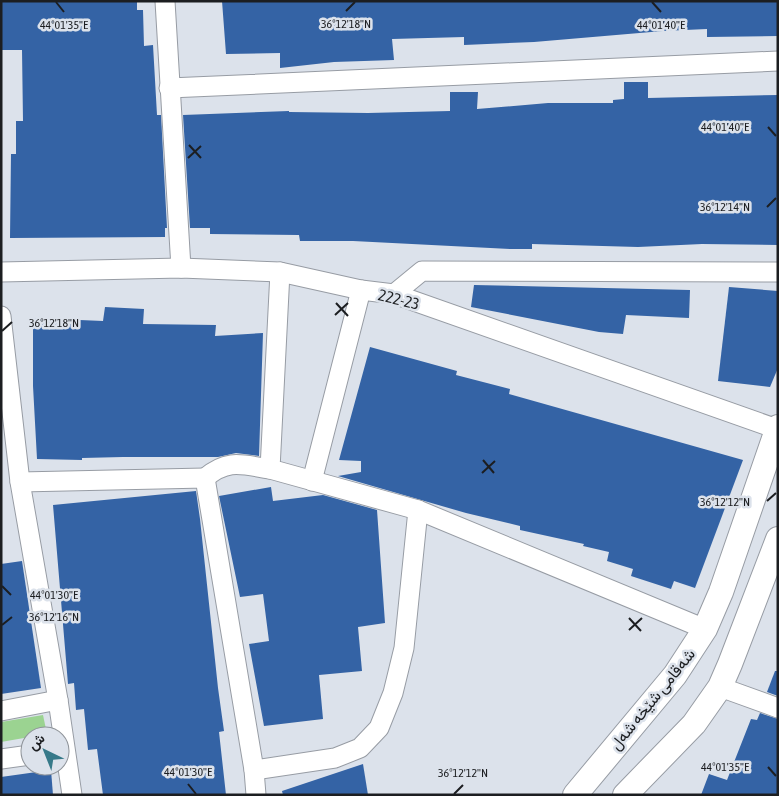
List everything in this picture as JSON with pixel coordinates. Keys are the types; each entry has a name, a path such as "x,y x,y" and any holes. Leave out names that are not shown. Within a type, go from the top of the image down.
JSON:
{"street":[{"path":"165,1 181,268"},
{"path":"170,88 778,60"},
{"name":"222-23","path":"1,272 181,268 280,272 362,290 394,294 778,428"},
{"path":"394,294 422,271 778,272"},
{"path":"270,469 280,272"},
{"path":"312,481 362,290"},
{"path":"1,316 20,482 58,700 61,726"},
{"name":"شەقامی شێخه‌ شه‌ل","path":"575,795 676,675 705,629 721,592 778,428"},
{"path":"20,482 205,478 215,469 230,464 270,469 418,510 705,629"},
{"path":"205,478 254,770 256,795"},
{"path":"254,770 335,758 360,748 379,728 393,693 404,648 418,510"},
{"path":"625,795 694,724 720,688 778,540"},
{"path":"720,688 778,708"},
{"path":"1,711 58,700"},
{"path":"1,759 20,756"},
{"path":"68,776 72,795"}],"green space":[{"path":"43,715 45,726 20,726 20,739 1,742 1,722"}],"building":[{"path":"1,1 137,1 137,10 143,10 144,46 153,45 157,115 161,115 167,228 165,228 165,237 10,238 11,154 16,154 16,121 23,121 22,50 1,50"},
{"path":"222,1 778,1 778,36 707,37 707,29 534,42 464,45 464,37 392,39 394,60 334,62 280,68 280,53 226,54"},
{"path":"624,82 648,82 648,98 778,95 778,245 702,244 638,247 532,244 532,249 510,249 353,241 300,241 299,235 210,234 210,228 190,228 183,115 289,111 368,113 450,111 450,92 478,92 477,109 548,103 613,103 613,100 624,99"},
{"path":"474,285 690,290 689,318 626,315 623,334 599,332 471,307"},
{"path":"729,287 778,291 778,368 770,387 718,381"},
{"path":"105,307 144,309 143,324 216,325 215,336 263,333 259,456 236,453 218,457 37,459 33,386 33,318 103,321"},
{"path":"370,347 457,371 456,375 510,389 509,394 743,460 695,588 674,581 671,589 631,576 633,569 607,561 609,552 583,546 584,544 520,530 520,526 466,513 338,476 361,472 361,461 339,460"},
{"path":"271,487 273,501 323,495 377,510 385,623 358,627 362,671 319,675 323,719 264,726 249,644 269,641 263,594 240,597 219,496"},
{"path":"196,491 224,731 219,732 226,795 103,795 97,749 88,750 84,709 76,710 74,683 68,684 53,505"},
{"path":"22,561 41,688 1,694 1,564"},
{"path":"775,671 778,671 778,696 767,692"},
{"path":"760,713 778,719 778,795 701,795 709,774 727,780 751,719 757,720"},
{"path":"363,764 368,795 283,795 282,791"},
{"path":"20,774 20,776 51,776 53,795 1,795 1,777"}]}
